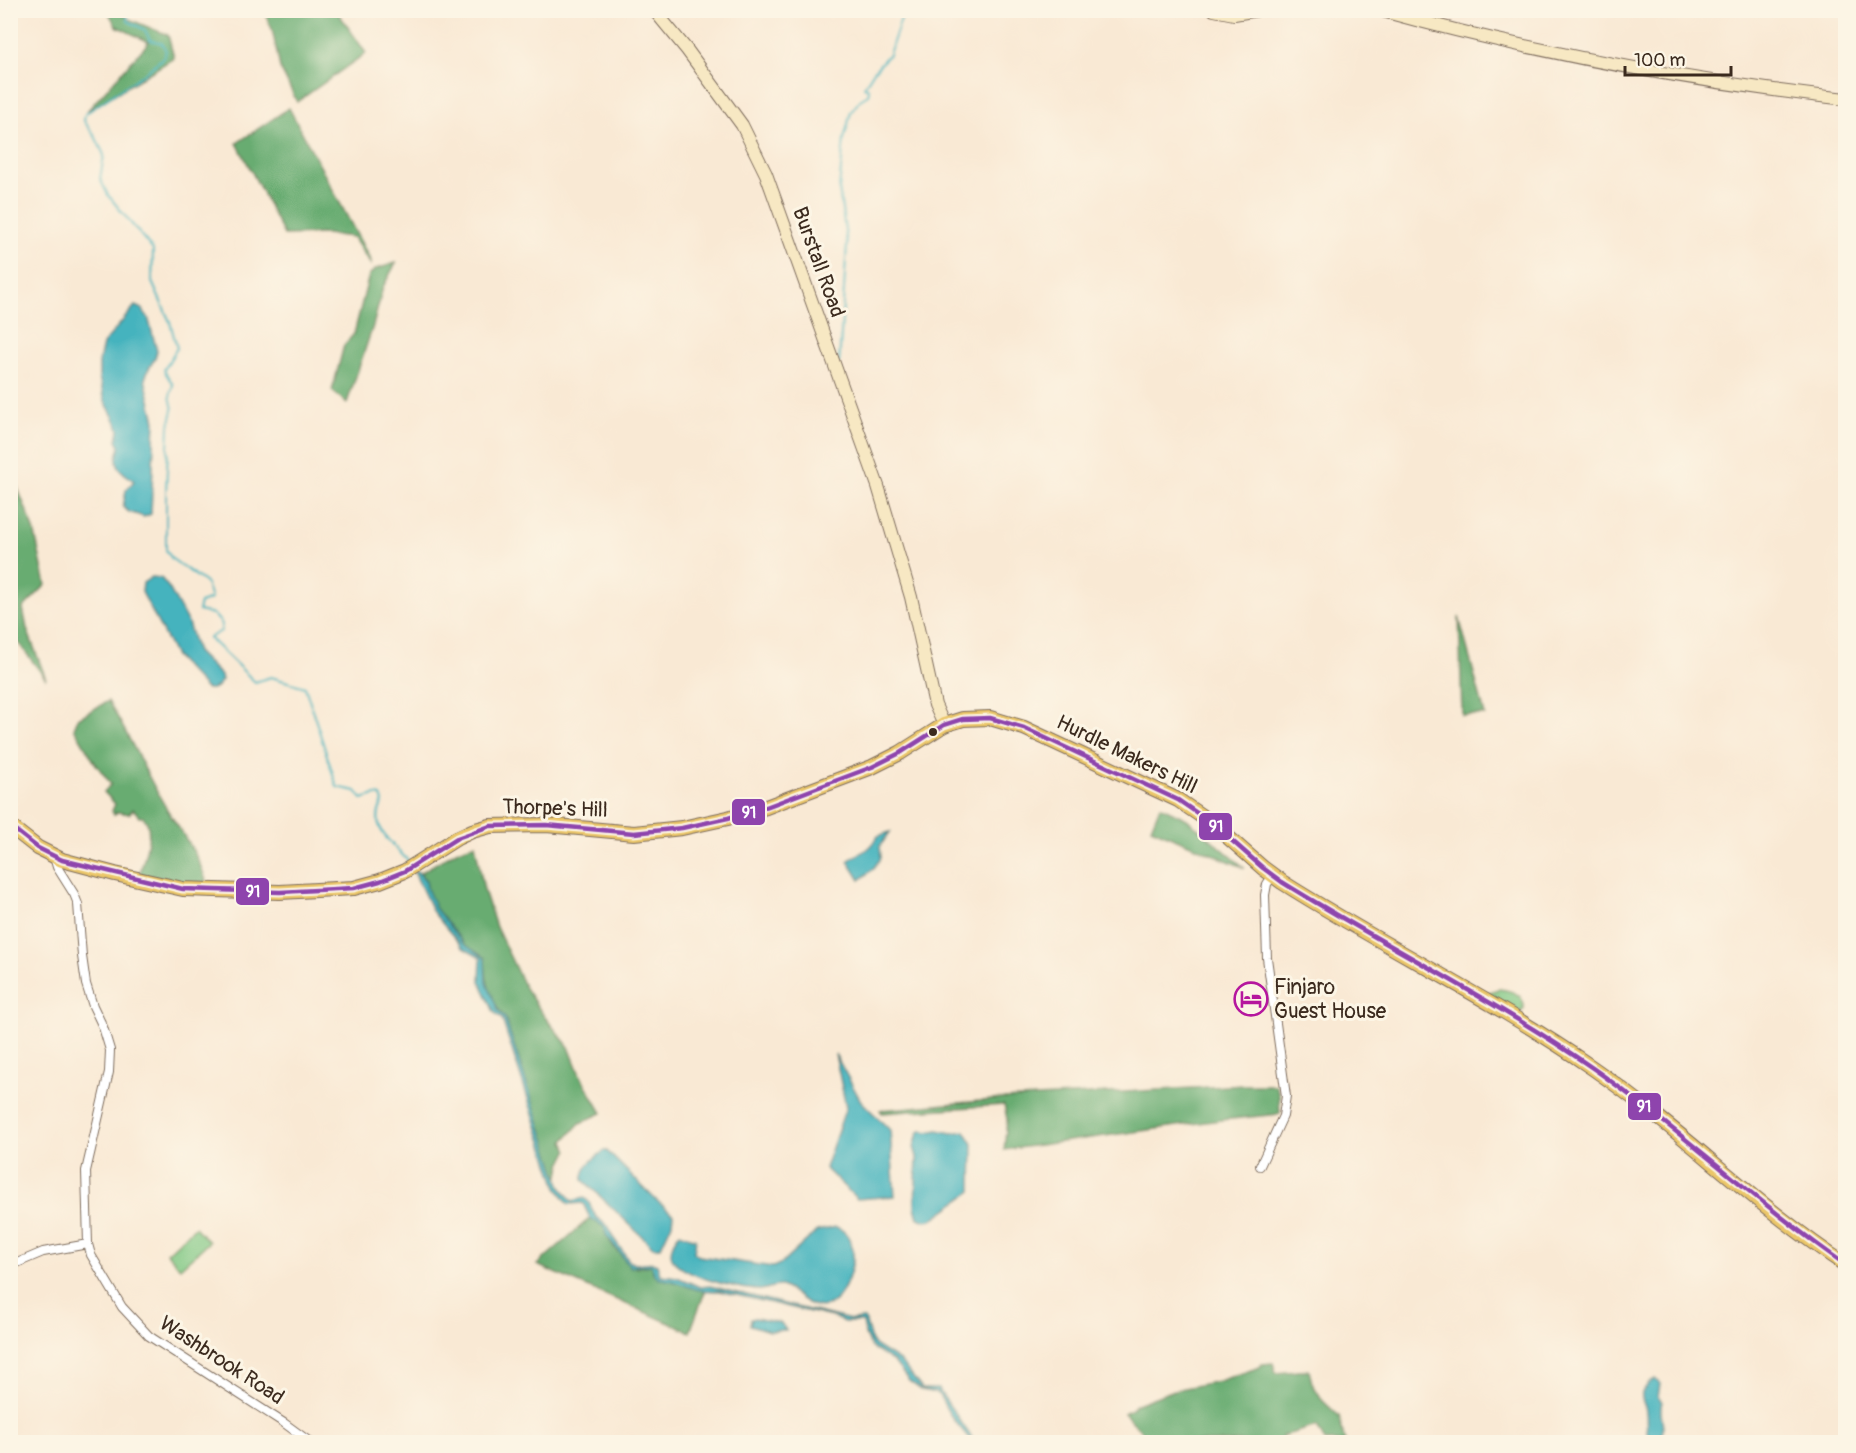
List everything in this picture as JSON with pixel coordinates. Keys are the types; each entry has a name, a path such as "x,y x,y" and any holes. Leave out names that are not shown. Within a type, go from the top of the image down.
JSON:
{"main road":[{"name":"Hurdle Makers Hill","path":"944,725 963,719 990,718 1024,728 1196,810 1273,875 1525,1025 1597,1071 1845,1265"},
{"name":"Thorpe's Hill","path":"10,826 38,848 54,857 183,889 299,892 354,888 405,871 457,838 490,826 546,825 634,833 682,828 728,818 766,807 872,767 900,753 944,725"}],"street":[{"name":"Burstall Road","path":"654,10 687,50 742,125 766,174 878,486 910,597 935,705 944,725"},
{"path":"1214,10 1234,14 1258,10"},
{"path":"1379,10 1498,42 1608,65 1845,99"},
{"name":"Washbrook Road","path":"54,857 57,867 78,904 86,984 93,1006 106,1033 110,1050 109,1072 86,1171 88,1244 92,1256 118,1302 149,1336 284,1423 310,1443"},
{"path":"1260,1166 1283,1116 1286,1096 1268,958 1265,895 1266,887 1273,875"},
{"path":"10,1266 43,1252 88,1244"}],"green space":[{"path":"108,11 122,11 126,18 168,35 174,58 87,111 149,42 116,26"},
{"path":"264,11 337,11 366,53 297,102 280,68 272,29"},
{"path":"289,108 371,261 371,265 353,237 325,234 284,235 237,143"},
{"path":"396,263 383,287 373,326 347,403 332,391 344,345 354,334 369,275 376,269"},
{"path":"10,469 34,529 46,585 23,608 27,629 46,679 11,633"},
{"path":"1459,617 1485,715 1462,715"},
{"path":"108,701 160,797 195,854 207,884 165,882 139,876 149,837 147,822 133,809 129,814 117,812 114,815 112,811 115,804 104,792 111,784 74,728 78,718"},
{"path":"1160,806 1187,819 1245,868 1151,828"},
{"path":"475,844 484,890 496,927 525,988 569,1047 580,1075 602,1113 580,1123 564,1141 568,1151 561,1165 558,1181 505,1018 489,990 485,958 464,944 436,909 428,893 426,881 420,873 458,850"},
{"path":"1498,989 1519,996 1524,1009 1516,1012 1485,994"},
{"path":"1276,1085 1280,1114 1004,1150 1007,1119 1004,1105 882,1113 880,1110 1003,1099"},
{"path":"590,1218 604,1226 616,1250 636,1268 651,1265 654,1274 659,1279 673,1279 700,1290 706,1289 690,1332 537,1265"},
{"path":"195,1227 209,1242 180,1268 167,1253"},
{"path":"1273,1363 1276,1373 1309,1370 1312,1383 1323,1401 1339,1416 1345,1442 1325,1442 1317,1426 1282,1436 1282,1442 1152,1442 1124,1413 1134,1405 1174,1390 1219,1381 1260,1367 1262,1364"}],"water":[{"path":"135,306 142,309 148,317 157,351 145,379 155,421 151,514 144,517 129,512 123,507 126,490 134,481 121,471 117,463 120,447 117,440 119,430 105,401 99,378 99,361 103,344"},
{"path":"152,577 161,578 169,588 188,623 197,652 221,676 222,680 215,688 205,688 175,656 142,592 143,583"},
{"path":"890,832 880,846 881,858 873,869 860,880 848,861 869,848 878,836"},
{"path":"417,871 426,881 436,909 464,944 485,958 486,980 498,1010 505,1018 561,1187 572,1201 584,1198 588,1201 596,1217 609,1227 612,1236 630,1262 657,1264 660,1275 677,1277 700,1287 710,1286 851,1320 865,1319 874,1345 901,1362 922,1389 938,1389 975,1442 972,1442 950,1415 938,1393 921,1390 909,1381 894,1362 872,1348 865,1335 863,1322 844,1322 832,1317 719,1291 694,1289 659,1279 654,1274 651,1265 630,1267 606,1235 604,1227 590,1218 583,1203 569,1204 557,1188 502,1019 494,1012 480,981 481,958 463,948 433,912 414,872"},
{"path":"835,1054 861,1101 890,1130 895,1196 857,1199 825,1168 846,1107"},
{"path":"922,1130 952,1133 965,1131 973,1144 972,1191 931,1220 926,1221 918,1218 915,1207 917,1157 914,1147 918,1133"},
{"path":"604,1151 607,1151 673,1214 672,1223 661,1247 653,1247 583,1180 584,1171"},
{"path":"836,1227 841,1229 850,1240 853,1260 848,1280 837,1299 820,1307 813,1306 781,1286 759,1290 737,1287 694,1275 674,1261 671,1253 676,1237 680,1233 696,1239 694,1252 699,1256 773,1267 782,1263 817,1231"},
{"path":"751,1319 781,1323 786,1330 769,1331 750,1325"},
{"path":"1655,1379 1660,1384 1658,1397 1662,1402 1663,1427 1661,1437 1657,1441 1647,1433 1646,1409 1642,1400 1644,1389"}],"waterway":[{"path":"126,10 128,21 145,30 150,40 162,43 166,51 164,57 145,73 85,114 84,121 104,155 100,179 108,195 153,250 152,282 170,322 177,348 164,370 173,385 170,396 173,410 169,426 166,550 172,559 206,583 211,599 200,603 198,611 213,614 222,624 221,631 209,638 255,682 271,677 305,687 337,787 356,791 362,799 375,795 381,796 383,802 378,820 380,828 410,863"},
{"path":"839,363 847,244 839,189 844,139 851,112 860,100 868,95 869,89 864,87 889,54 904,10"}],"transit line":[{"name":"91","path":"10,826 38,848 62,860 183,889 280,892 354,888 405,871 457,838 490,826 546,825 634,833 682,828 728,818 766,807 872,767 900,753 944,725 963,719 990,718 1024,728 1178,800 1213,824 1282,882 1479,996 1594,1069 1658,1117 1813,1242 1846,1265"}],"place":[{"name":"Finjaro Guest House","path":"1251,999"}]}
